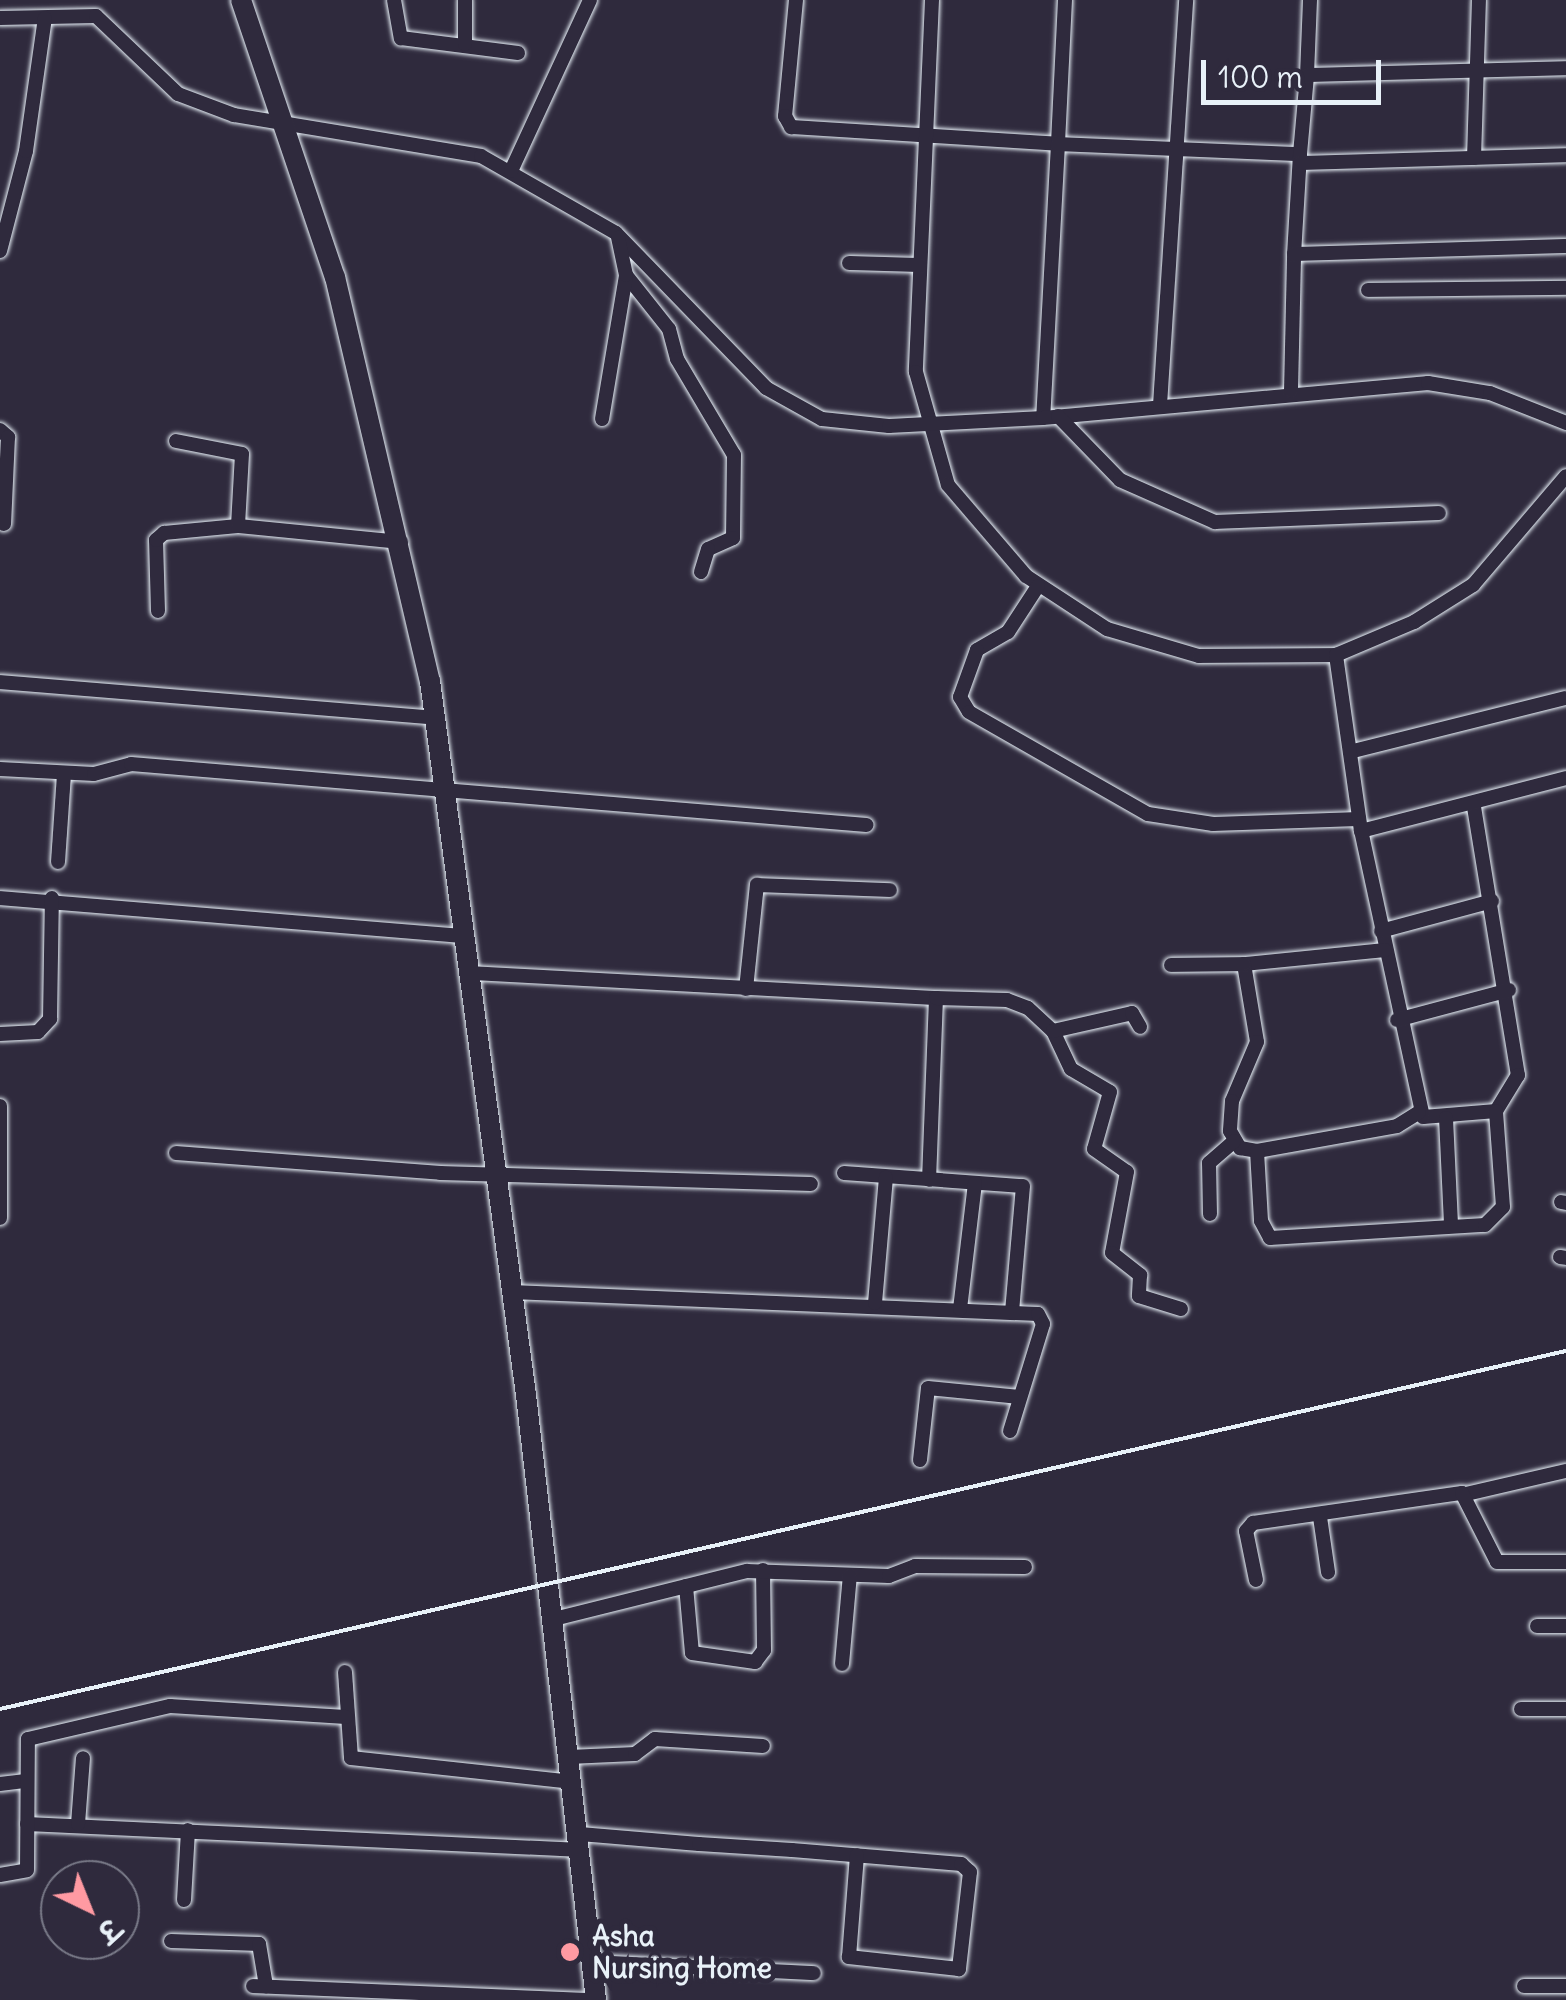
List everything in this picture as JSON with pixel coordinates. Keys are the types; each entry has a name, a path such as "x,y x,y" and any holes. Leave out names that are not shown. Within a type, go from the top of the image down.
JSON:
{"main road":[{"path":"242,0 291,128 402,542 436,718 581,1842 596,2000"}],"street":[{"path":"98,17 103,0"},
{"path":"394,0 401,38 518,53"},
{"path":"465,44 466,0"},
{"path":"511,171 590,0"},
{"path":"796,0 785,116 791,127 926,138 1178,146 1300,158 1566,155"},
{"path":"920,0 932,0 916,372 926,425 948,485 1038,586 1151,646 1229,658 1336,655 1414,622 1473,585 1566,476"},
{"path":"1065,0 1051,417 1120,480 1215,522 1439,514"},
{"path":"1160,405 1186,0"},
{"path":"1292,391 1294,254 1310,0"},
{"path":"1474,158 1479,0"},
{"path":"0,18 98,17 178,94 291,128 463,150 511,171 616,233 787,402 836,423 926,425 1051,417 1292,391 1428,383 1490,392 1566,423"},
{"path":"0,251 25,154 44,18"},
{"path":"1307,74 1475,74 1566,68"},
{"path":"602,419 626,276 616,233"},
{"path":"1294,254 1566,246"},
{"path":"849,263 920,265"},
{"path":"626,276 669,329 677,359 734,454 733,538 708,549 702,572"},
{"path":"1368,290 1566,288"},
{"path":"0,430 8,437 4,524"},
{"path":"176,441 242,454 238,526"},
{"path":"158,610 160,534 238,526 402,542"},
{"path":"1038,586 1008,632 978,650 960,697 970,712 1148,814 1213,824 1360,825 1474,807 1566,778"},
{"path":"1336,655 1353,751 1360,825 1418,1112"},
{"path":"0,682 436,718"},
{"path":"1353,751 1566,698"},
{"path":"0,769 64,774 121,764 866,824"},
{"path":"58,862 64,774"},
{"path":"1257,1151 1262,1221 1270,1238 1489,1224 1501,1214 1496,1111 1518,1075 1508,990 1474,807"},
{"path":"746,990 757,886 890,890"},
{"path":"0,898 52,898 464,936"},
{"path":"0,1034 38,1032 50,1019 52,898"},
{"path":"1381,931 1492,901"},
{"path":"1171,965 1244,964 1385,950"},
{"path":"1234,1141 1232,1101 1257,1042 1244,964"},
{"path":"471,973 746,990 1006,1000 1052,1031 1072,1068 1112,1097 1094,1154 1127,1172 1114,1256 1140,1275 1139,1296 1181,1310"},
{"path":"1397,1020 1508,990"},
{"path":"928,1180 936,998"},
{"path":"1052,1031 1132,1013 1140,1028"},
{"path":"0,1106 0,1218"},
{"path":"1234,1141 1257,1151 1398,1126 1418,1112 1446,1118 1496,1111"},
{"path":"1446,1118 1452,1226"},
{"path":"1210,1214 1209,1162 1234,1141"},
{"path":"176,1153 495,1175 810,1184"},
{"path":"844,1173 1023,1186 1012,1312"},
{"path":"875,1303 886,1177"},
{"path":"960,1308 975,1183"},
{"path":"512,1292 875,1303 1012,1312 1043,1319 1010,1432"},
{"path":"920,1460 928,1388 1020,1397"},
{"path":"1256,1580 1248,1526 1466,1494 1566,1471"},
{"path":"1466,1494 1497,1562 1566,1562"},
{"path":"1320,1518 1328,1572"},
{"path":"550,1620 763,1570 892,1576 915,1566 1025,1567"},
{"path":"686,1586 692,1653 754,1662 764,1650 763,1570"},
{"path":"842,1664 850,1575"},
{"path":"1536,1626 1566,1626"},
{"path":"345,1672 347,1751 356,1760 573,1782"},
{"path":"0,1875 27,1870 28,1740 170,1706 346,1718"},
{"path":"1522,1709 1566,1708"},
{"path":"569,1757 635,1754 656,1738 762,1746"},
{"path":"78,1824 83,1758"},
{"path":"0,1784 26,1781"},
{"path":"27,1824 581,1842 858,1856 966,1866 959,1969 849,1957 858,1856"},
{"path":"184,1900 188,1830"},
{"path":"171,1941 260,1944 259,1986 586,2000"},
{"path":"594,1962 814,1973"},
{"path":"1524,1986 1566,1986"}],"railway":[{"path":"0,1709 1566,1351"}],"place":[{"name":"Asha Nursing Home","path":"570,1952"}]}
